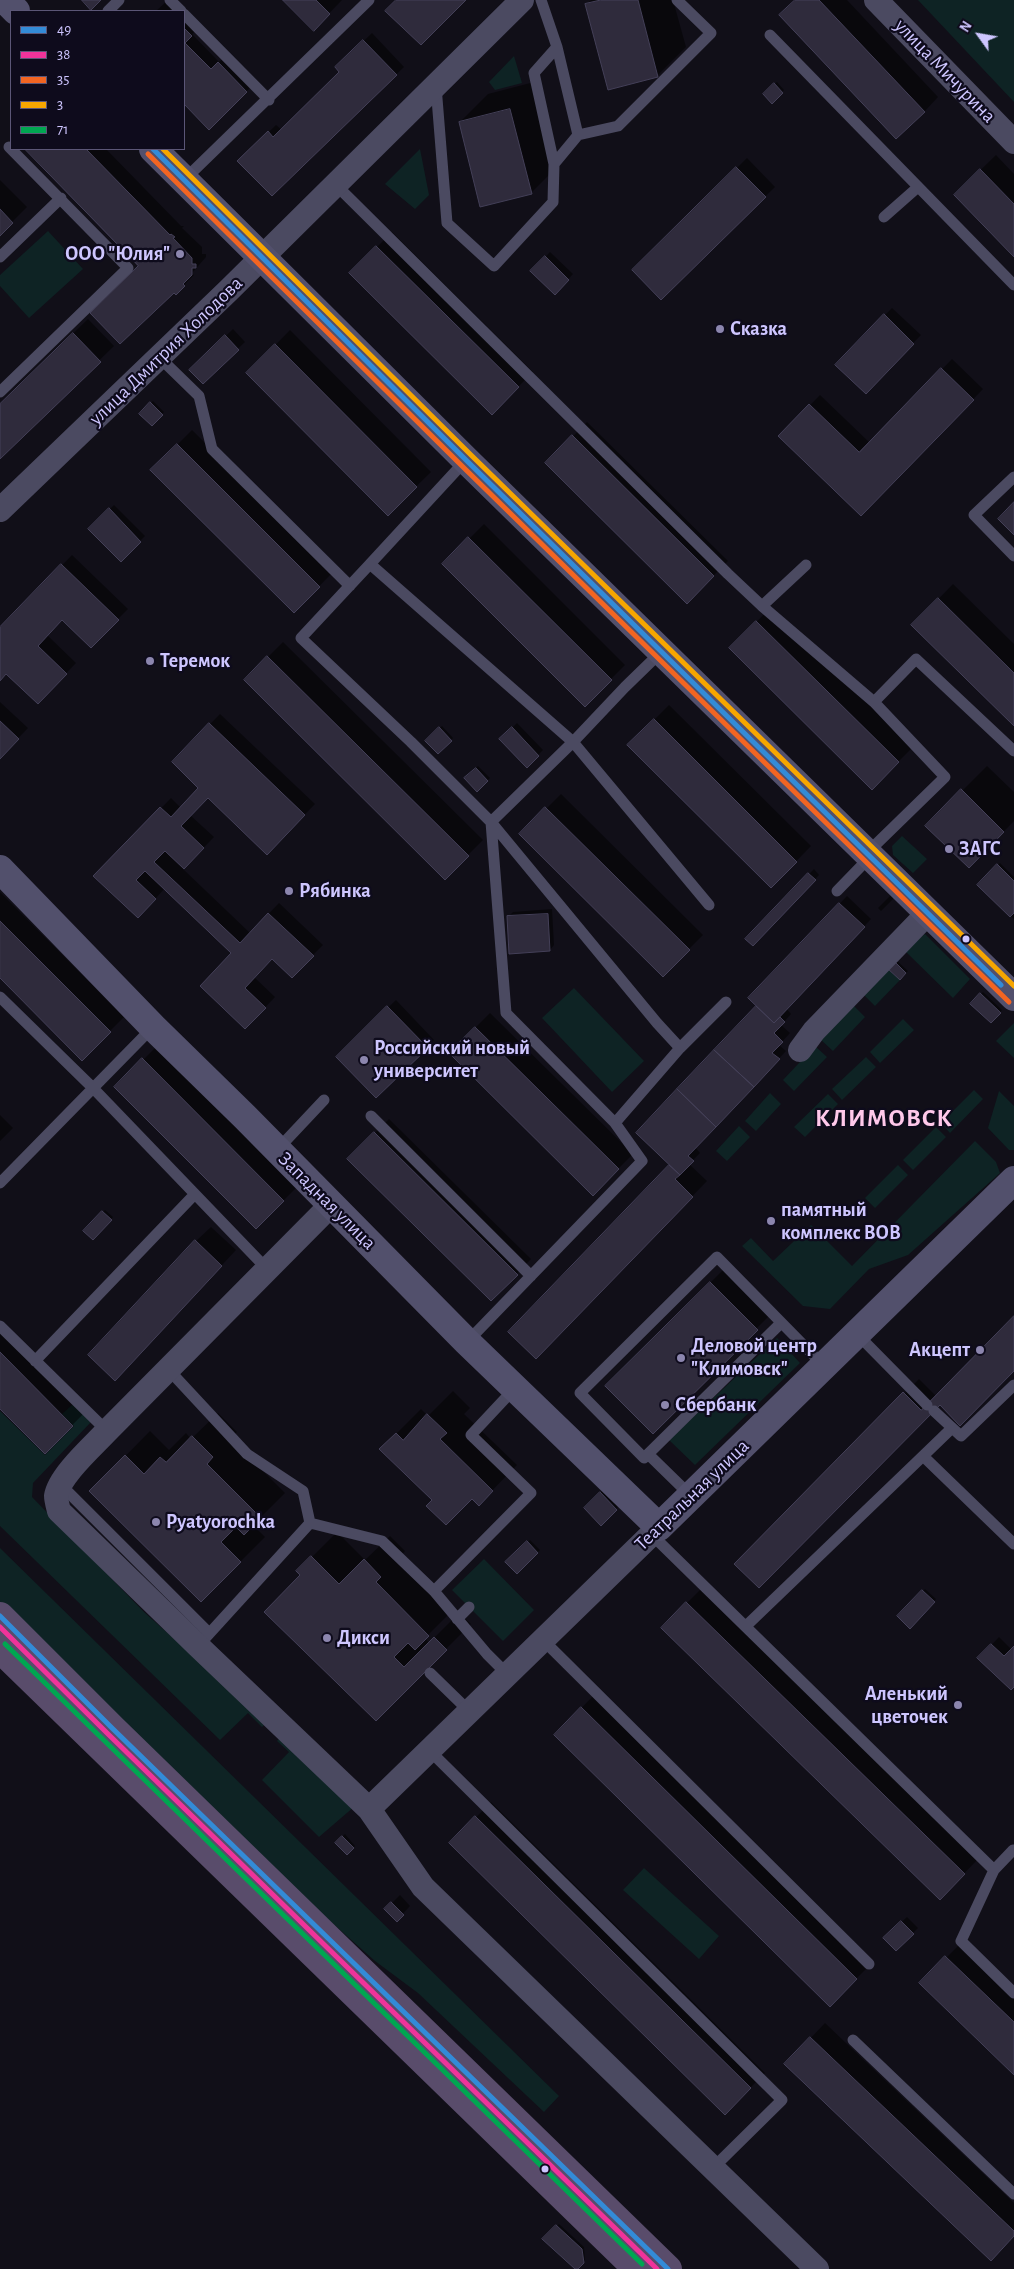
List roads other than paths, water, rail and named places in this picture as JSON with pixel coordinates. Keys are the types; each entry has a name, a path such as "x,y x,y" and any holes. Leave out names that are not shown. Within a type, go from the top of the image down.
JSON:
{"main road":[{"path":"0,1616 113,1729 668,2269"},
{"path":"0,1648 637,2269"}],"street":[{"path":"5,0 15,10"},
{"name":"улица Дмитрия Холодова","path":"0,510 262,257 522,0"},
{"name":"улица Мичурина","path":"876,0 1014,142"},
{"path":"154,150 466,460 1014,997"},
{"name":"Западная улица","path":"0,869 153,1027 515,1388 655,1531"},
{"path":"800,1050 814,1032 928,913"},
{"name":"Театральная улица","path":"370,1809 1014,1180"},
{"path":"331,1205 107,1431 61,1485 56,1497 60,1511 203,1640 370,1809 423,1887 817,2269"}],"lane":[{"path":"109,10 119,0"},
{"path":"170,0 179,10"},
{"path":"184,180 269,100 369,0"},
{"path":"542,0 557,48 578,136"},
{"path":"554,164 578,136 618,126 711,33 677,0"},
{"path":"185,16 269,100"},
{"path":"770,35 1014,285"},
{"path":"436,84 447,223 494,266 552,202 554,164 534,73 557,48"},
{"path":"0,392 128,268 12,150"},
{"path":"335,184 762,606 874,702 945,777 869,855 837,891"},
{"path":"884,217 918,187"},
{"path":"0,257 61,198"},
{"path":"159,357 199,396 212,450 350,586"},
{"path":"466,460 300,638 411,742 491,822 657,1023 680,1048"},
{"path":"1014,477 974,515 1014,556"},
{"path":"370,564 573,742 709,905"},
{"path":"762,606 806,565"},
{"path":"491,822 661,652"},
{"path":"874,702 916,659 1014,751"},
{"path":"467,1342 642,1161 616,1123 506,1012 491,822"},
{"path":"0,997 93,1088 267,1269"},
{"path":"616,1123 680,1048 726,1002"},
{"path":"0,1184 153,1027"},
{"path":"277,1150 324,1100"},
{"path":"371,1116 531,1276"},
{"path":"35,1361 194,1195"},
{"path":"781,1323 644,1458 580,1393 717,1257 824,1366"},
{"path":"0,1326 107,1431"},
{"path":"857,1334 930,1408 961,1436 1012,1392"},
{"path":"168,1369 247,1454 303,1491 310,1523"},
{"path":"434,1591 531,1493 471,1435 515,1388"},
{"path":"746,1626 952,1428"},
{"path":"648,1454 691,1496"},
{"path":"923,1456 1014,1544"},
{"path":"310,1523 382,1541 434,1591 487,1654 508,1675"},
{"path":"203,1640 310,1523"},
{"path":"655,1531 746,1626 994,1870"},
{"path":"457,1619 469,1607"},
{"path":"543,1640 869,1964"},
{"path":"430,1673 470,1712"},
{"path":"430,1750 782,2100 713,2168"},
{"path":"1013,1850 994,1870 961,1941 1014,1993"},
{"path":"853,2040 1014,2194"}],"place":[{"name":"ООО \"Юлия\"","path":"180,254"},
{"name":"Сказка","path":"720,329"},
{"name":"Теремок","path":"150,661"},
{"name":"ЗАГС","path":"949,849"},
{"name":"Рябинка","path":"289,891"},
{"name":"Российский новый университет","path":"364,1060"},
{"name":"памятный комплекс ВОВ","path":"771,1221"},
{"name":"Акцепт","path":"980,1350"},
{"name":"Деловой центр \"Климовск\"","path":"681,1358"},
{"name":"Сбербанк","path":"665,1405"},
{"name":"Pyatyorochka","path":"156,1522"},
{"name":"Дикси","path":"327,1638"},
{"name":"Аленький цветочек","path":"958,1705"}],"district":[{"name":"КЛИМОВСК","path":"884,1118"}]}
